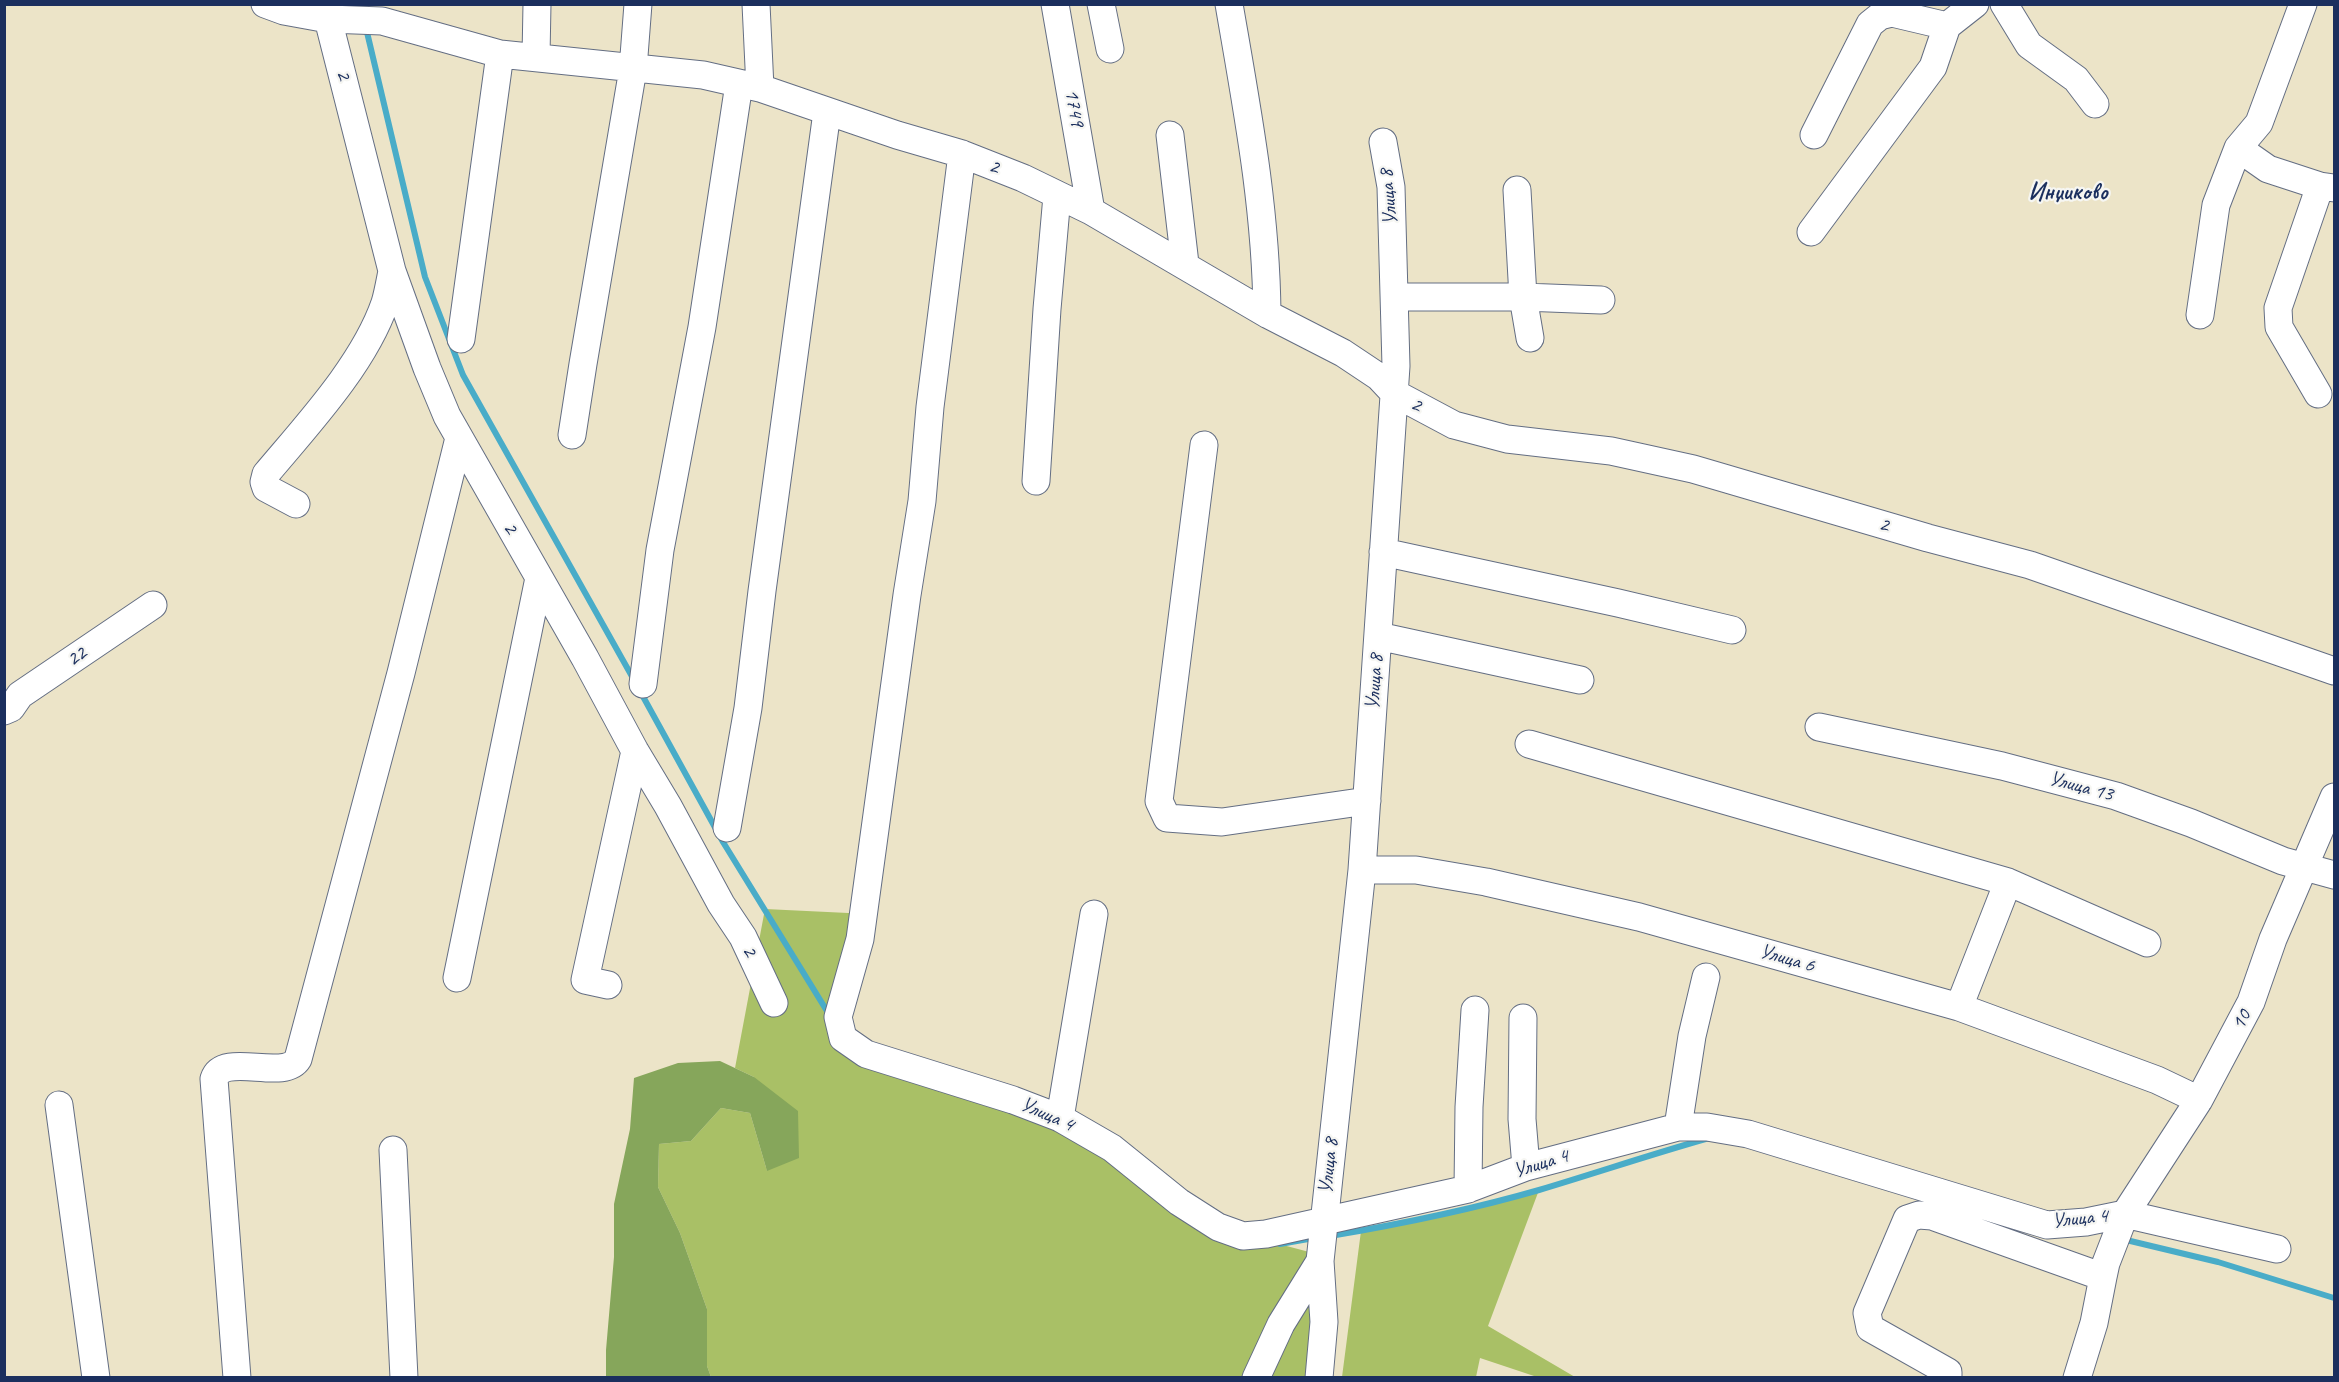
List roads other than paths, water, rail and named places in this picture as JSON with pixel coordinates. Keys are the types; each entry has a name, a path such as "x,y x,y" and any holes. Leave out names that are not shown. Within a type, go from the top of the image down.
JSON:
{"street":[{"name":"2","path":"265,4 284,11 328,19 380,13 500,54 703,75 749,86 962,154 1023,178 1091,211 1267,314 1343,353 1379,377 1394,393 1454,425 1507,439 1611,451 1693,469 1928,538 2030,565 2334,671"},
{"path":"536,57 537,4"},
{"path":"573,435 633,69 638,4"},
{"path":"643,684 660,550 749,86 756,4"},
{"name":"1749","path":"1055,4 1091,211"},
{"path":"1101,4 1110,50"},
{"path":"1229,4 1259,177 1267,258 1267,314"},
{"path":"1811,232 1933,67 1947,26 1975,4"},
{"path":"2004,4 2030,45 2076,80 2095,105"},
{"path":"2200,315 2216,205 2238,148 2259,123 2303,4"},
{"path":"1814,135 1870,24 1880,16 1892,13 1947,26"},
{"name":"2","path":"328,19 392,271 427,368 459,438 585,658 721,904 743,937 774,1003"},
{"path":"461,339 500,54"},
{"path":"727,828 748,708 827,112"},
{"path":"1170,135 1185,264"},
{"name":"Улица 8","path":"1319,1377 1324,1322 1320,1261 1323,1221 1362,870 1396,366 1391,187 1383,142"},
{"path":"2238,148 2268,169 2327,187 2278,308 2279,327 2318,394"},
{"name":"Улица 4","path":"962,154 930,407 922,501 861,927 838,1017 843,1038 866,1054 1013,1100 1060,1118 1112,1148 1179,1202 1218,1227 1243,1236 1266,1234 1467,1189 1526,1167 1678,1127 1707,1127 1748,1134 2047,1225 2122,1221 2277,1249"},
{"path":"1517,190 1523,297 1530,338"},
{"path":"1036,480 1047,309 1058,196"},
{"path":"296,504 266,488 264,483 266,474 342,381 375,327 385,301 392,271"},
{"path":"1395,297 1523,297 1601,300"},
{"path":"237,1377 214,1079 217,1072 224,1067 266,1068 291,1065 298,1059 401,673 459,438"},
{"path":"1203,445 1159,801 1167,818 1222,822 1367,801"},
{"path":"1383,552 1732,630"},
{"path":"457,978 538,578"},
{"name":"22","path":"4,711 11,708 20,695 153,605"},
{"path":"1378,636 1580,680"},
{"name":"Улица 13","path":"1819,727 2002,766 2116,796 2191,823 2283,861 2334,875"},
{"path":"1529,744 2008,882 2147,943"},
{"path":"608,985 585,980 635,751"},
{"name":"10","path":"2077,1377 2094,1323 2105,1270 2122,1221 2199,1100 2251,1002 2273,939 2334,797"},
{"name":"Улица 6","path":"1362,870 1416,870 1486,882 1639,917 1959,1007 2157,1080 2199,1100"},
{"path":"1959,1007 2008,882"},
{"path":"1060,1118 1094,914"},
{"path":"1678,1127 1692,1036 1706,977"},
{"path":"1467,1189 1475,1010"},
{"path":"1523,1018 1522,1119 1526,1167"},
{"path":"59,1105 96,1377"},
{"path":"393,1150 404,1377"},
{"path":"1948,1377 1948,1372 1870,1328 1867,1321 1867,1313 1906,1219 1919,1215 1932,1216 2105,1270"},
{"path":"1256,1377 1281,1323 1320,1261"}],"waterway":[{"path":"366,28 425,277 463,375 634,680"},
{"path":"640,691 723,842 830,1016"},
{"path":"1330,1236 1487,1204 1709,1138"},
{"path":"1280,1244 1314,1238"},
{"path":"2122,1239 2218,1262 2334,1298"}],"district":[{"name":"Инџиково","path":"2068,193"}]}
